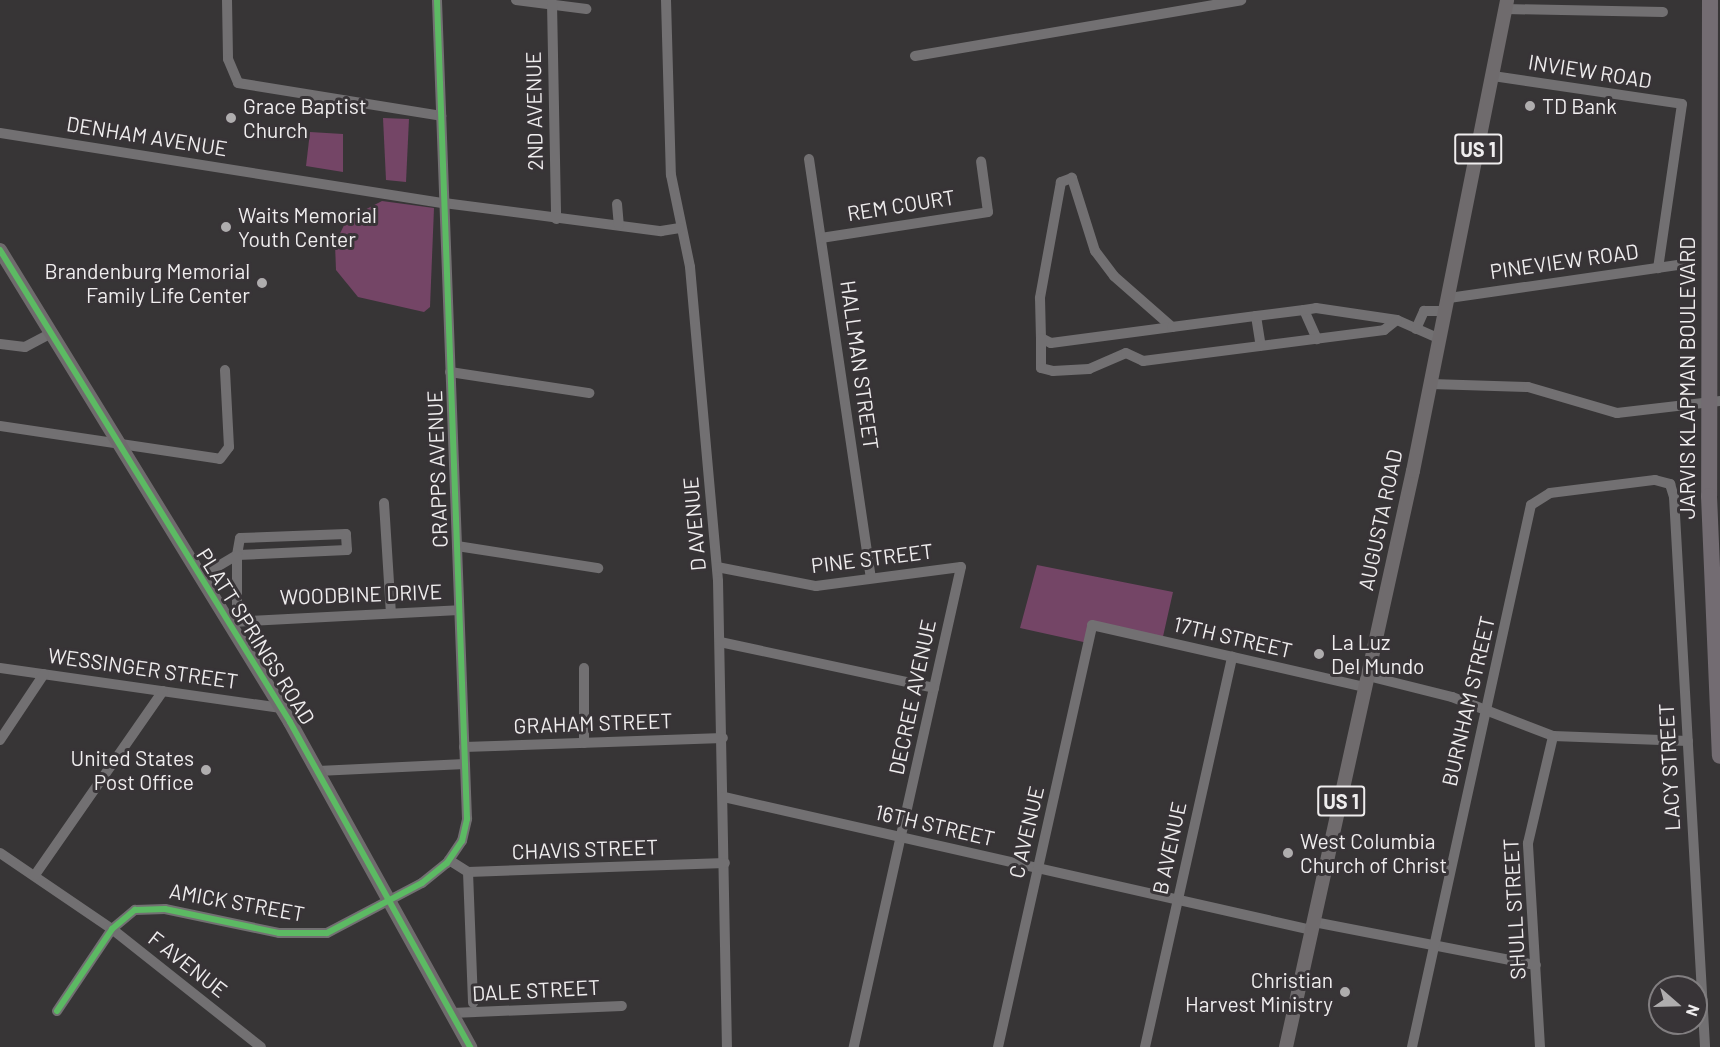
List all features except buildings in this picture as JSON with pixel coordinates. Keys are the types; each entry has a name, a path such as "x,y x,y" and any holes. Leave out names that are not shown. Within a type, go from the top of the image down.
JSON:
{"highway":[{"name":"JARVIS KLAPMAN BOULEVARD","path":"1710,0 1715,109 1710,294 1715,402 1720,756"},
{"path":"1710,294 1720,371"},
{"path":"1715,402 1720,417"}],"main road":[{"name":"AUGUSTA ROAD","path":"1286,1047 1431,384 1507,4"},
{"name":"PLATT SPRINGS ROAD","path":"0,250 48,335 116,446 200,577 232,622 318,771 470,1047"}],"street":[{"path":"227,0 228,60 238,83 441,116"},
{"name":"CRAPPS AVENUE","path":"389,898 422,883 449,860 465,831 465,747 437,0"},
{"path":"516,0 586,9"},
{"name":"D AVENUE","path":"666,0 670,154 680,228 690,267 717,567 723,738 727,1047"},
{"path":"915,56 1240,0"},
{"name":"2ND AVENUE","path":"552,3 556,219"},
{"path":"1507,4 1663,12"},
{"name":"INVIEW ROAD","path":"1493,76 1682,104 1658,268"},
{"name":"DENHAM AVENUE","path":"0,133 556,219 661,231 680,228"},
{"name":"HALLMAN STREET","path":"809,159 872,578"},
{"name":"REM COURT","path":"821,238 988,212 981,161"},
{"path":"1172,327 1114,276 1095,251 1072,178 1061,182 1040,298 1041,368 1053,371 1089,369 1126,353 1143,361 1384,330 1397,320"},
{"path":"617,204 619,225"},
{"name":"PINEVIEW ROAD","path":"1416,329 1424,311 1447,304 1685,264"},
{"path":"1041,338 1051,343 1304,310 1345,309 1397,320 1440,339"},
{"path":"1304,310 1317,339"},
{"path":"1256,316 1261,346"},
{"path":"1124,334 1126,353"},
{"path":"0,344 25,347 48,335"},
{"path":"0,426 116,446 219,459 228,455 225,370"},
{"path":"450,372 589,393"},
{"path":"1431,384 1528,387 1617,413 1715,402"},
{"name":"BURNHAM STREET","path":"1412,1047 1531,505 1550,494 1655,480 1670,484"},
{"name":"LACY STREET","path":"1670,484 1688,741 1705,1047"},
{"path":"384,503 392,613"},
{"path":"200,577 237,555 347,550 346,534 240,538 237,555 232,622"},
{"path":"457,546 598,568"},
{"name":"PINE STREET","path":"717,567 806,586 961,567"},
{"name":"DECREE AVENUE","path":"855,1047 961,567"},
{"name":"WOODBINE DRIVE","path":"232,622 459,610"},
{"name":"17TH STREET","path":"1092,625 1232,657 1367,681 1486,711 1553,736 1688,741"},
{"name":"C AVENUE","path":"998,1047 1092,625"},
{"path":"720,642 934,688"},
{"name":"B AVENUE","path":"1145,1047 1232,657"},
{"name":"WESSINGER STREET","path":"0,668 281,708"},
{"path":"584,668 584,743"},
{"path":"0,740 44,674"},
{"path":"34,875 163,691"},
{"name":"SHULL STREET","path":"1540,1047 1529,835 1553,736"},
{"name":"GRAHAM STREET","path":"465,747 723,738"},
{"path":"318,771 465,764"},
{"name":"16TH STREET","path":"724,797 1178,900 1536,965"},
{"name":"F AVENUE","path":"0,853 112,929 261,1047"},
{"path":"449,860 468,872 473,1003"},
{"name":"CHAVIS STREET","path":"468,872 725,863"},
{"name":"AMICK STREET","path":"57,1011 112,929 135,909 155,908 313,935 337,929 389,898"},
{"name":"DALE STREET","path":"452,1013 622,1005"}],"shaded area":[{"path":"383,118 409,119 406,182 386,180"},
{"path":"310,132 343,134 343,172 306,166"},
{"path":"382,201 434,208 430,307 424,312 358,297 336,270 335,244 347,219"},
{"path":"1037,565 1173,592 1162,641 1092,625 1088,643 1020,628"}],"cycle path":[{"path":"57,1011 112,929 135,910 165,909 279,933 327,933 422,883 447,863 462,841 467,819 437,0"},
{"path":"0,250 290,722 470,1047"}],"place":[{"name":"TD Bank","path":"1530,106"},
{"name":"Grace Baptist Church","path":"231,118"},
{"name":"Waits Memorial Youth Center","path":"226,227"},
{"name":"Brandenburg Memorial Family Life Center","path":"262,283"},
{"name":"La Luz Del Mundo","path":"1319,654"},
{"name":"United States Post Office","path":"206,770"},
{"name":"West Columbia Church of Christ","path":"1288,853"},
{"name":"Christian Harvest Ministry","path":"1345,992"}]}
